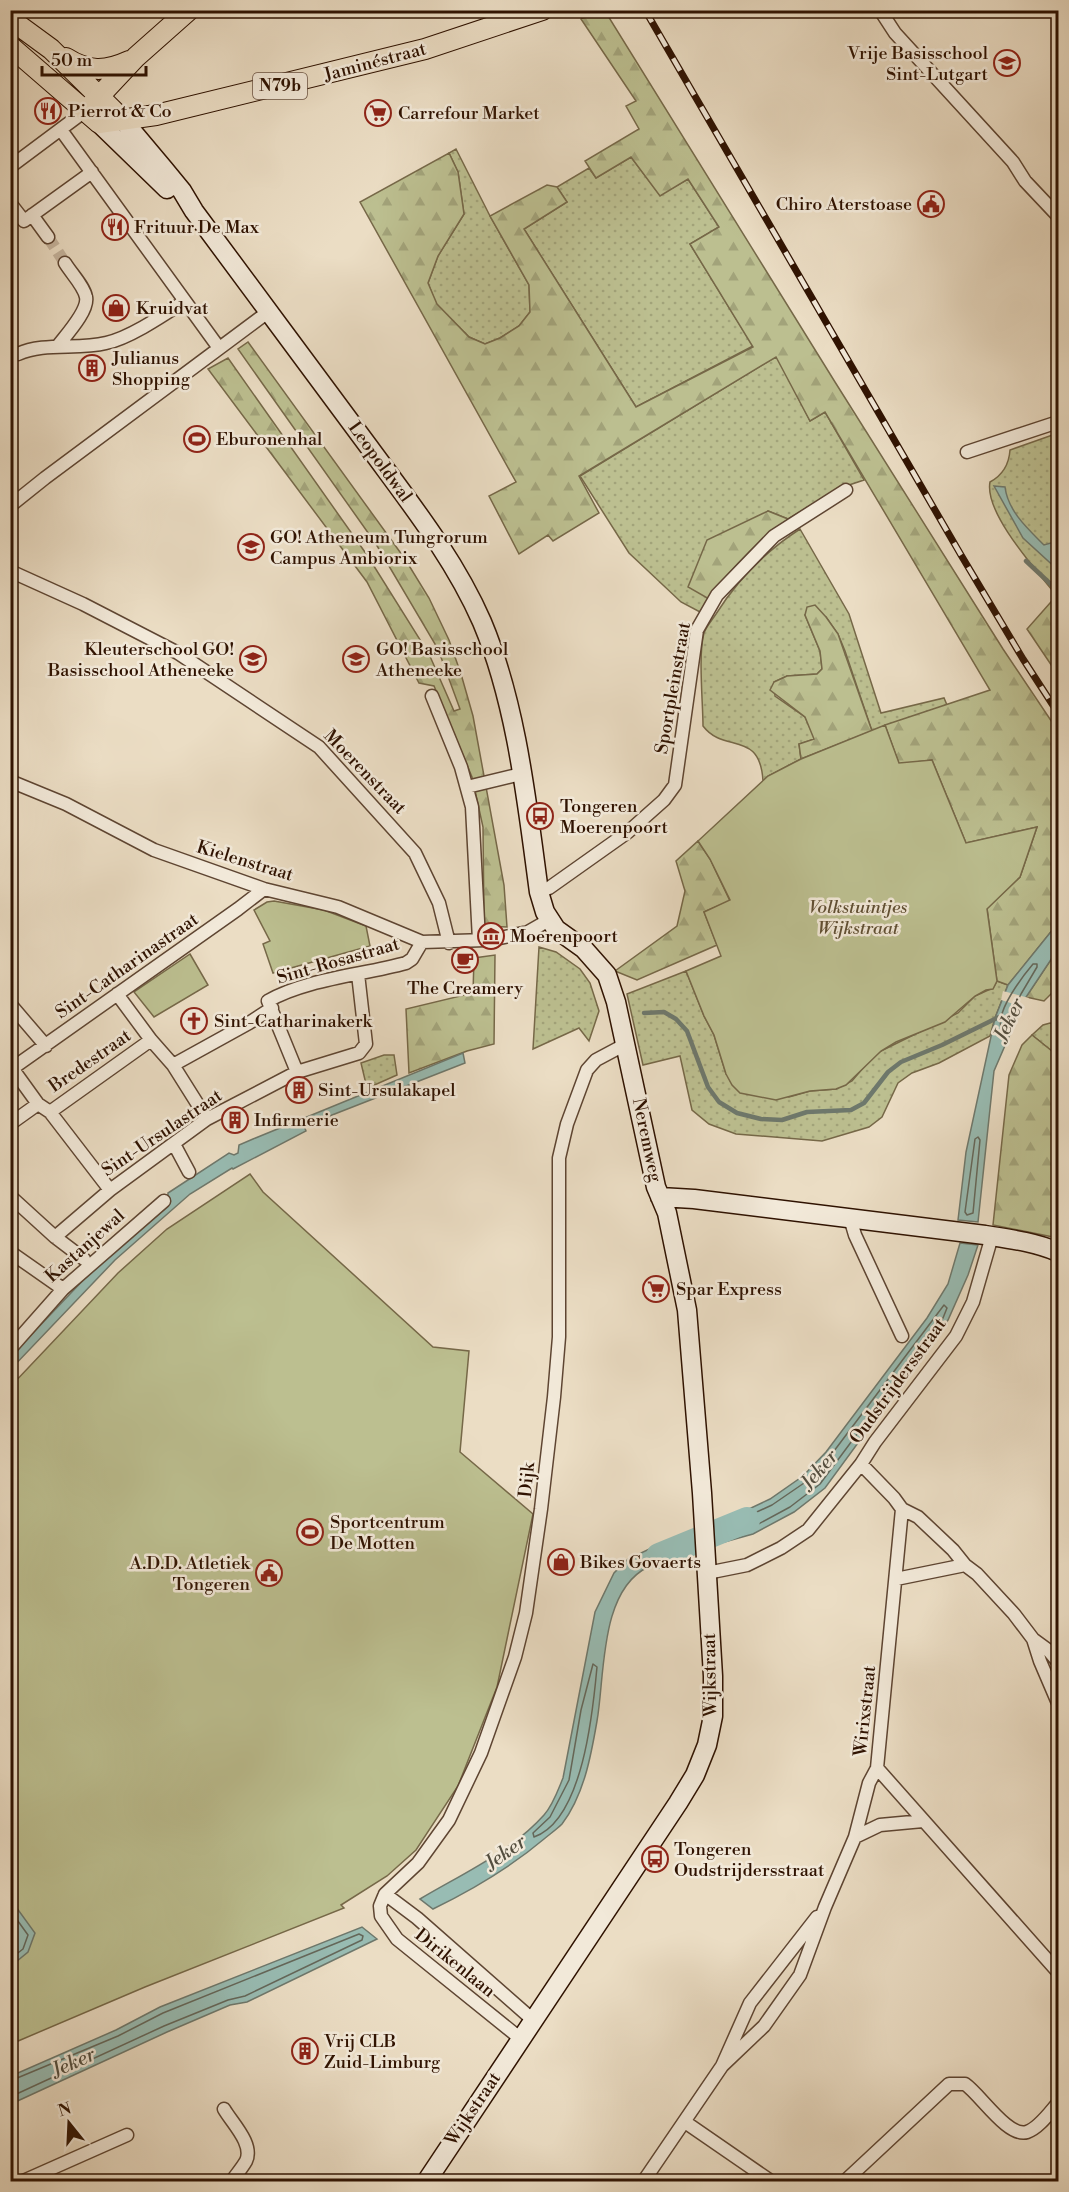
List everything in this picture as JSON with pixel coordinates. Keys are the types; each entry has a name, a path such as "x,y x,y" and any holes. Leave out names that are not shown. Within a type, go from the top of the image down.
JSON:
{"main road":[{"path":"10,46 92,117 100,96 136,57 189,10"},
{"name":"Jaminéstraat","path":"92,117 122,119 156,115 425,49 533,12"},
{"path":"10,19 51,49 78,65 94,70 118,66 136,57"},
{"name":"Leopoldwal","path":"51,49 122,119"}],"street":[{"path":"880,10 895,33 1059,216"},
{"path":"149,150 148,125 156,115"},
{"path":"10,167 61,130 92,117"},
{"name":"Leopoldwal","path":"92,117 172,195 194,211"},
{"name":"Leopoldwal","path":"122,119 182,191 194,211 424,522 470,597 482,623 501,678 521,774 539,892 549,920"},
{"path":"61,130 219,348"},
{"path":"10,202 24,221 92,172"},
{"path":"32,215 48,237"},
{"path":"57,347 80,317 86,305 86,296 65,263"},
{"path":"18,354 57,347 107,343 152,322 185,301"},
{"path":"10,506 268,312"},
{"path":"967,452 1059,422"},
{"name":"Sportpleinstraat","path":"539,892 549,888 628,832 664,800 675,785 690,674 702,619 717,595 774,536 846,490"},
{"name":"Moerenstraat","path":"10,571 83,604 178,653 319,747 415,853 439,903 449,943"},
{"path":"432,696 467,787 521,774"},
{"name":"Kielenstraat","path":"10,781 66,804 154,850 264,889 338,907 422,942 449,943 482,940 472,807 467,787"},
{"name":"Sint-Catharinastraat","path":"11,1069 264,889"},
{"path":"500,938 528,932 549,920"},
{"name":"Neremweg","path":"549,920 564,937 584,949 607,975 616,1002 656,1188 660,1197 694,1199 1023,1240 1059,1252"},
{"name":"Sint-Rosastraat","path":"173,1065 272,1008 268,1001 280,994 406,963 412,959 422,942"},
{"name":"Sint-Ursulastraat","path":"55,1238 110,1190 207,1119 297,1071 359,1053 366,1044 358,974"},
{"path":"117,994 173,1065 207,1119"},
{"path":"10,1004 46,1046"},
{"path":"272,1008 297,1071"},
{"name":"Bredestraat","path":"50,1112 151,1040"},
{"name":"Dijk","path":"380,1906 386,1894 418,1863 449,1820 481,1753 503,1694 526,1613 542,1509 555,1387 559,1337 560,1158 567,1125 587,1070 596,1060 626,1044"},
{"path":"11,1069 38,1104 50,1112 110,1190"},
{"path":"10,1124 38,1104"},
{"path":"174,1144 189,1172"},
{"path":"10,1196 55,1238 84,1259"},
{"name":"Wijkstraat","path":"426,2181 678,1803 695,1775 707,1745 713,1716 713,1676 687,1310 667,1213 660,1197"},
{"name":"Kastanjewal","path":"10,1349 63,1289 164,1201"},
{"path":"850,1218 855,1235 902,1336"},
{"name":"Oudstrijdersstraat","path":"706,1573 747,1565 781,1548 808,1530 861,1464 875,1442 956,1336 973,1302 986,1235"},
{"path":"10,1252 63,1289"},
{"path":"861,1464 902,1509 918,1517 953,1550 1014,1614 1033,1639 1059,1662"},
{"name":"Wirixstraat","path":"722,2066 764,2026 800,1975 825,1907 855,1837 869,1783 877,1768 902,1509"},
{"path":"896,1579 965,1565"},
{"path":"1033,1639 1059,1703"},
{"path":"877,1768 1059,1972"},
{"path":"855,1837 880,1825 923,1821"},
{"name":"Dirikenlaan","path":"386,1894 417,1918 533,2020"},
{"name":"Dirikenlaan","path":"380,1906 381,1916 397,1939 521,2039"},
{"name":"Wirixstraat","path":"643,2181 722,2066 750,2003 825,1907"},
{"path":"844,2181 858,2176 949,2084 965,2084 1004,2123 1018,2132 1026,2132 1036,2126 1059,2103"},
{"path":"224,2109 246,2144 248,2154 247,2160 231,2181"},
{"path":"685,2122 772,2181"},
{"path":"21,2181 127,2135"}],"green space":[{"path":"598,11 605,11 835,382 1003,649 1058,731 1058,923 1008,985 997,981 987,908 1020,877 1037,827 966,843 932,760 899,764 885,725 990,690 825,412 810,421 776,357 579,476 599,513 553,541 548,535 519,554 489,496 516,482 360,202 449,153 458,172 464,214 438,256 428,283 437,304 469,337 485,344 519,326 530,312 529,285 490,216 547,185 557,187 567,202 524,229 636,407 753,347 690,244 719,227 688,179 660,196 631,157 596,178 585,161 639,129 626,106 636,101 581,19"},
{"path":"456,149 529,285 530,312 519,326 485,344 469,337 436,304 428,283 438,256 464,214 458,172 449,153"},
{"path":"631,157 660,195 688,179 719,227 690,244 753,346 636,407 524,229 567,202 557,187 589,168 596,178"},
{"path":"248,342 405,559 429,598 449,640 473,716 504,885 507,927 484,926 483,827 472,777 434,686 419,683 367,582 208,369 228,358 367,555 429,654 454,711 460,709 438,649 376,544 238,349"},
{"path":"777,356 810,421 825,412 864,480 840,488 788,519 768,511 700,612 681,602 629,553 580,476"},
{"path":"1058,433 1057,596 1025,557 1003,525 990,495 990,482 1004,469 1010,450"},
{"path":"768,511 788,519 746,556 709,599 688,587 707,540"},
{"path":"800,529 849,614 881,713 944,698 947,705 872,731 838,634 826,617 805,615 820,651 822,669 817,674 787,676 774,682 775,696 805,717 815,739 799,744 801,759 768,776 763,781 755,754 740,744 711,734 703,726 702,642 708,626 743,578 764,556"},
{"path":"1058,594 1058,675 1027,629"},
{"path":"815,605 838,634 872,731 801,759 799,744 814,739 805,717 770,690 774,682 787,676 817,674 822,669 820,651 805,615 807,607"},
{"name":"Volkstuintjes Wijkstraat","path":"885,725 899,763 932,760 966,843 1037,827 1020,877 987,909 997,981 993,989 975,996 945,1022 896,1042 881,1051 846,1085 836,1089 810,1091 776,1100 740,1093 726,1074 714,1035 686,971 721,956 704,912 730,900 710,859 698,841 768,776 801,759"},
{"path":"698,841 710,859 730,901 704,912 717,945 637,980 615,971 677,926 685,891 676,861"},
{"path":"274,901 324,910 366,926 370,946 273,973 263,944 270,941 254,910 267,902"},
{"path":"539,947 556,952 580,969 590,983 599,1011 589,1041 579,1028 533,1049"},
{"path":"1058,949 1058,987 1044,1001 1026,997"},
{"path":"190,954 208,985 154,1017 134,992"},
{"path":"495,955 494,1044 467,1051 409,1073 406,1009 473,993 474,958"},
{"path":"686,971 714,1035 726,1074 789,1097 810,1091 836,1089 852,1081 881,1051 958,1013 975,996 993,988 997,981 1008,985 990,1036 939,1063 912,1073 898,1083 882,1117 869,1127 822,1141 736,1134 709,1124 692,1110 680,1056 643,1065 627,994"},
{"path":"1050,1023 1058,1026 1058,1056 1032,1035 1043,1025"},
{"path":"1032,1035 1058,1056 1058,1238 993,1225 1009,1075 1022,1045"},
{"path":"384,1055 394,1055 397,1075 370,1087 369,1083 366,1084 361,1063"},
{"name":"Sportcentrum De Motten","path":"250,1174 263,1192 433,1347 469,1351 460,1452 533,1514 497,1687 458,1786 416,1850 387,1876 341,1905 344,1908 145,1987 11,2044 11,1386 118,1273 167,1229"}],"water":[{"path":"994,486 1005,487 1014,511 1044,545 1058,541 1058,570 1023,538"},
{"path":"1058,923 1058,949 1026,997 994,1071 978,1222 958,1220 966,1152 995,1018 1008,985"},
{"path":"463,1053 465,1063 304,1126 306,1131 232,1168 190,1194 115,1260 11,1369 11,1356 108,1254 168,1203 168,1193 229,1153 234,1155 238,1153 239,1145"},
{"path":"960,1243 978,1245 968,1275 948,1320 825,1488 794,1512 753,1534 717,1544 713,1526 770,1499 803,1476 826,1452 927,1318 948,1284"},
{"path":"689,1534 691,1553 648,1567 632,1579 620,1595 607,1636 597,1721 589,1761 570,1813 562,1824 505,1868 433,1909 420,1899 485,1862 517,1840 544,1815 553,1802 563,1778 595,1612 614,1573 628,1559"},
{"path":"11,1900 35,1933 28,1952 11,1966"},
{"path":"362,1927 377,1939 247,2002 230,2005 167,2032 11,2104 11,2076 116,2030 160,2007"}],"pier":[{"path":"1003,991 1029,998 1024,1007 1001,1000"}],"waterway":[{"path":"1026,561 1058,591"},
{"path":"644,1013 664,1012 676,1019 687,1031 708,1087 719,1102 737,1113 761,1119 782,1120 807,1112 851,1110 864,1103 888,1072 901,1062 999,1017"},
{"name":"Jeker","path":"659,1556 747,1520"}],"tunnel":[{"path":"48,237 65,263"}],"railway":[{"path":"645,10 961,555 1058,713"}],"place":[{"name":"Vrije Basisschool Sint-Lutgart","path":"1007,63"},
{"name":"Pierrot & Co","path":"48,111"},
{"name":"Carrefour Market","path":"378,113"},
{"name":"Chiro Aterstoase","path":"931,204"},
{"name":"Frituur De Max","path":"115,227"},
{"name":"Kruidvat","path":"116,308"},
{"name":"Julianus Shopping","path":"92,368"},
{"name":"Eburonenhal","path":"197,439"},
{"name":"GO! Atheneum Tungrorum Campus Ambiorix","path":"251,547"},
{"name":"Kleuterschool GO! Basisschool Atheneeke","path":"253,659"},
{"name":"GO! Basisschool Atheneeke","path":"356,659"},
{"name":"Tongeren Moerenpoort","path":"540,816"},
{"name":"Moerenpoort","path":"491,936"},
{"name":"The Creamery","path":"465,960"},
{"name":"Sint-Catharinakerk","path":"194,1021"},
{"name":"Sint-Ursulakapel","path":"299,1090"},
{"name":"Infirmerie","path":"235,1120"},
{"name":"Spar Express","path":"656,1289"},
{"name":"Sportcentrum De Motten","path":"310,1532"},
{"name":"Bikes Govaerts","path":"561,1562"},
{"name":"A.D.D. Atletiek Tongeren","path":"269,1573"},
{"name":"Tongeren Oudstrijdersstraat","path":"655,1859"},
{"name":"Vrij CLB Zuid-Limburg","path":"305,2051"}]}
